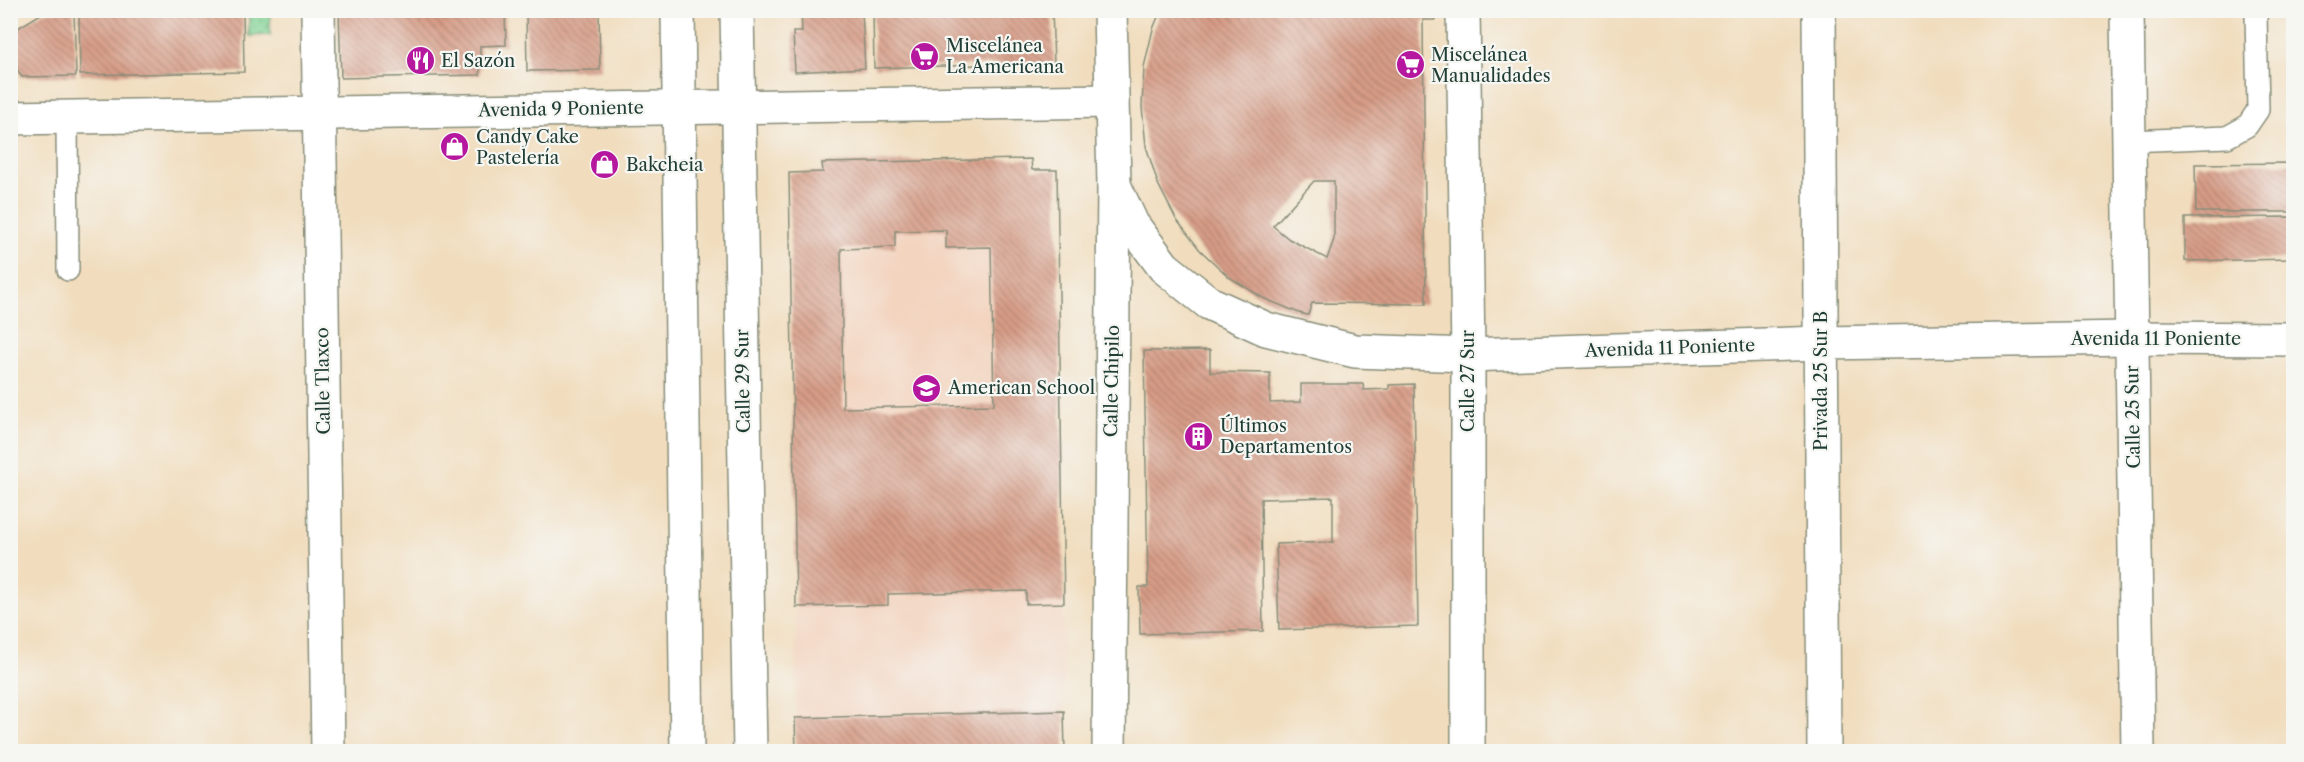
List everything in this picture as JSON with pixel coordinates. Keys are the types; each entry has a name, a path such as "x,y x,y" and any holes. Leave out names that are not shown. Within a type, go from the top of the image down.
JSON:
{"street":[{"name":"Calle Tlaxco","path":"318,10 328,752"},
{"path":"678,10 687,752"},
{"name":"Calle 29 Sur","path":"738,10 750,752"},
{"name":"Calle 27 Sur","path":"1463,10 1468,355 1468,752"},
{"name":"Privada 25 Sur B","path":"1819,10 1824,752"},
{"name":"Calle 25 Sur","path":"2127,10 2138,752"},
{"name":"Calle Chipilo","path":"1109,752 1114,185 1112,14"},
{"name":"Avenida 9 Poniente","path":"10,118 1112,101"},
{"name":"Avenida 11 Poniente","path":"1114,185 1132,224 1164,267 1209,303 1266,329 1355,351 1468,355 1821,343 2132,338 2294,339"}],"lane":[{"path":"2129,141 2227,137 2247,126 2258,110 2256,14"},
{"path":"66,118 68,270"}],"shaded area":[{"name":"American School","path":"1031,159 1032,170 1057,170 1065,751 796,751 789,173 822,172 822,163"}],"green space":[{"path":"249,11 270,11 270,35 249,36"}],"building":[{"path":"79,10 243,10 244,72 80,75"},
{"path":"339,10 505,10 506,45 480,46 480,75 341,78"},
{"path":"526,10 599,10 600,70 527,71"},
{"path":"801,10 862,10 865,68 795,72 793,32 802,32"},
{"path":"873,10 1052,10 1054,63 874,68"},
{"path":"1161,10 1434,10 1435,20 1423,20 1426,304 1312,303 1308,315 1299,313 1263,298 1229,277 1200,250 1176,219 1158,184 1146,146 1142,107 1144,67 1153,29","holes":["1314,181 1334,181 1334,239 1327,259 1289,239 1273,226"]},
{"path":"74,11 76,76 22,77 10,59 10,33 44,12"},
{"path":"1031,159 1032,170 1057,170 1064,603 1026,604 1026,591 888,594 888,605 796,607 789,173 823,172 822,163","holes":["946,230 946,248 991,247 994,405 843,408 841,249 895,247 895,231"]},
{"path":"2294,163 2294,212 2196,212 2195,164"},
{"path":"2294,217 2294,259 2185,261 2185,218"},
{"path":"1210,350 1210,372 1270,373 1270,403 1301,402 1301,384 1363,384 1364,390 1389,389 1389,385 1414,384 1418,626 1279,630 1276,544 1333,542 1333,497 1261,499 1263,631 1140,634 1139,587 1148,587 1144,351"},
{"path":"1064,711 1065,752 796,752 795,718"}],"place":[{"name":"Miscelánea La Americana","path":"925,56"},
{"name":"El Sazón","path":"420,61"},
{"name":"Miscelánea Manualidades","path":"1410,65"},
{"name":"Candy Cake Pastelería","path":"455,147"},
{"name":"Bakcheia","path":"605,165"},
{"name":"American School","path":"927,388"},
{"name":"Últimos Departamentos","path":"1199,436"}]}
